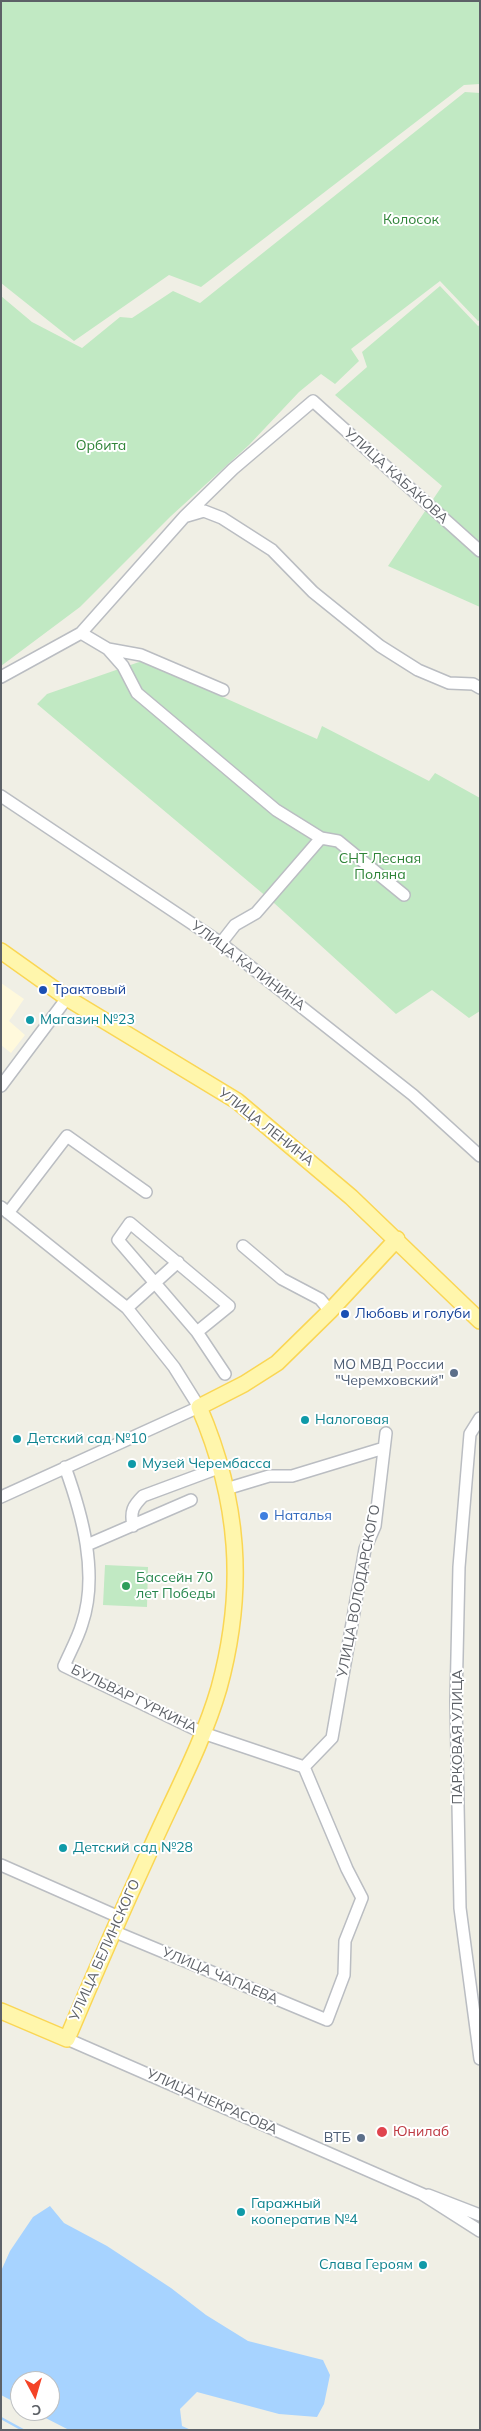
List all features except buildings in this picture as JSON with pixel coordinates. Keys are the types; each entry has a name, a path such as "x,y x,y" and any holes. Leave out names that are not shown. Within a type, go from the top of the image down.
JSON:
{"main road":[{"name":"УЛИЦА ЛЕНИНА","path":"1,951 67,998 237,1101 352,1196 480,1321"},
{"path":"198,1407 244,1384 277,1363 330,1311 397,1239"},
{"name":"УЛИЦА БЕЛИНСКОГО","path":"67,2039 116,1924 203,1733 219,1687 235,1600 236,1566 232,1514 221,1467 215,1444 198,1407"},
{"name":"УЛИЦА НЕКРАСОВА","path":"1,2011 67,2039"}],"street":[{"name":"УЛИЦА КАБАКОВА","path":"185,516 233,469 312,401 480,551"},
{"path":"1,678 81,633 185,516 204,511 222,518 272,550 312,592 380,646 418,670 450,683 473,684 480,688"},
{"path":"81,633 108,649 123,666 137,693 276,810 321,838 338,841 404,895"},
{"path":"108,649 142,655 223,690"},
{"name":"УЛИЦА КАЛИНИНА","path":"1,796 221,943 413,1096 480,1156"},
{"path":"221,943 235,925 256,913 321,838"},
{"path":"1,1086 67,998"},
{"name":"УЛИЦА БЕЛИНСКОГО","path":"146,1192 67,1136 4,1210 127,1308 174,1366 198,1407"},
{"path":"197,1332 229,1306 130,1222 118,1240 197,1332 225,1374"},
{"path":"243,1246 282,1279 320,1299 330,1311"},
{"path":"127,1308 178,1262"},
{"path":"1,1497 198,1407"},
{"name":"ПАРКОВАЯ УЛИЦА","path":"480,1418 470,1434 459,1567 456,1701 460,1908 480,2059"},
{"name":"УЛИЦА ВОЛОДАРСКОГО","path":"304,1767 332,1738 365,1549 375,1526 386,1433"},
{"path":"226,1489 269,1476 292,1476 384,1448"},
{"path":"65,1467 79,1506 87,1545 191,1500"},
{"path":"133,1526 130,1514 134,1505 144,1496 221,1467"},
{"name":"БУЛЬВАР ГУРКИНА","path":"87,1545 88,1592 83,1623 64,1666 203,1733 304,1767"},
{"name":"УЛИЦА ЧАПАЕВА","path":"1,1865 116,1924 328,2020 344,1975 345,1941 362,1898 347,1869 304,1767"},
{"name":"УЛИЦА НЕКРАСОВА","path":"67,2039 422,2194 480,2230"},
{"name":"УЛИЦА НЕКРАСОВА","path":"422,2194 432,2195 480,2215"}],"shaded area":[{"path":"1,983 24,999 9,1021 25,1035 11,1053 1,1045"}],"green space":[{"path":"1,1 480,1 480,84 464,85 201,287 169,275 74,341 1,283"},
{"name":"Орбита","path":"465,92 480,93 480,320 478,321 440,281 351,349 359,361 335,384 321,374 299,392 249,445 171,516 80,607 1,666 1,296 32,322 82,348 120,317 132,318 173,291 200,303"},
{"path":"440,286 478,326 480,325 480,607 388,566 442,486 335,395 367,367 362,352"},
{"name":"СНТ Лесная Поляна","path":"142,661 317,739 322,726 429,781 435,773 480,798 480,1011 469,1018 432,990 396,1014 274,903 37,704 47,694"},
{"name":"Бассейн 70 лет Победы","path":"105,1565 148,1567 147,1607 103,1605"}],"water":[{"path":"50,2206 64,2223 107,2246 171,2288 206,2315 248,2341 323,2360 330,2375 324,2404 317,2417 279,2414 197,2392 180,2409 182,2426 191,2430 69,2430 51,2421 60,2421 60,2371 10,2371 10,2400 1,2395 1,2271 10,2251 33,2217"}],"waterway":[{"path":"1,2418 23,2430"}],"place":[{"name":"Трактовый","path":"43,990"},
{"name":"Магазин №23","path":"30,1020"},
{"name":"Любовь и голуби","path":"345,1314"},
{"name":"МО МВД России \"Черемховский\"","path":"454,1373"},
{"name":"Налоговая","path":"305,1420"},
{"name":"Детский сад №10","path":"17,1439"},
{"name":"Музей Черембасса","path":"132,1464"},
{"name":"Наталья","path":"264,1516"},
{"name":"Бассейн 70 лет Победы","path":"126,1586"},
{"name":"Детский сад №28","path":"63,1848"},
{"name":"Юнилаб","path":"382,2132"},
{"name":"ВТБ","path":"361,2138"},
{"name":"Гаражный кооператив №4","path":"241,2212"},
{"name":"Слава Героям","path":"423,2265"}],"park label":[{"name":"Колосок","path":"411,220"}]}
